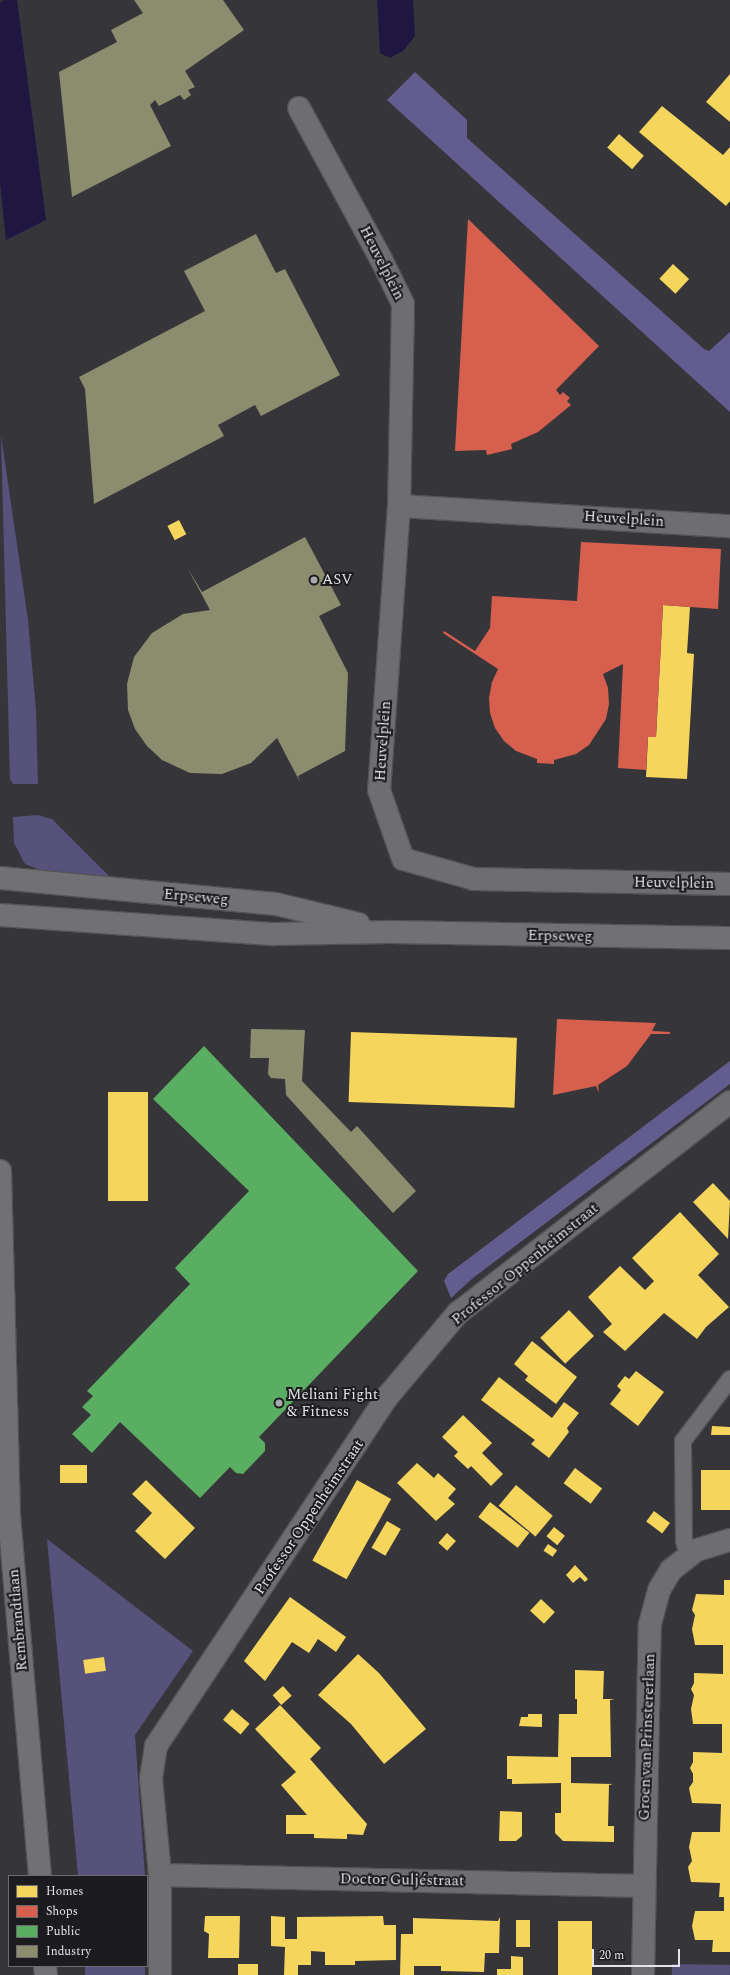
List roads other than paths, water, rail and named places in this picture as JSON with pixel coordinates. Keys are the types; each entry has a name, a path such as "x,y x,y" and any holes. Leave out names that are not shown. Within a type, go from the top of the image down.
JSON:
{"main road":[{"name":"Erpseweg","path":"0,878 276,904 390,932"},
{"name":"Erpseweg","path":"0,915 274,934 390,932 730,938"},
{"name":"Rembrandtlaan","path":"0,1171 9,1515 40,1875"}],"street":[{"name":"Heuvelplein","path":"299,108 381,259 403,304 399,506 379,790 403,859 474,879 730,884"},
{"name":"Heuvelplein","path":"399,506 730,526"},
{"name":"Professor Oppenheimstraat","path":"160,1975 160,1875 151,1778 156,1746 388,1396 458,1313 730,1102"},
{"name":"Groen van Prinstererlaan","path":"642,1975 650,1624 659,1590 671,1570 688,1555 697,1550 730,1540"},
{"name":"Doctor Guljéstraat","path":"160,1875 643,1886"}],"lane":[{"path":"688,1555 684,1541 683,1441 730,1379"}],"place":[{"name":"ASV","path":"314,580"},
{"name":"Meliani Fight & Fitness","path":"279,1403"}]}
